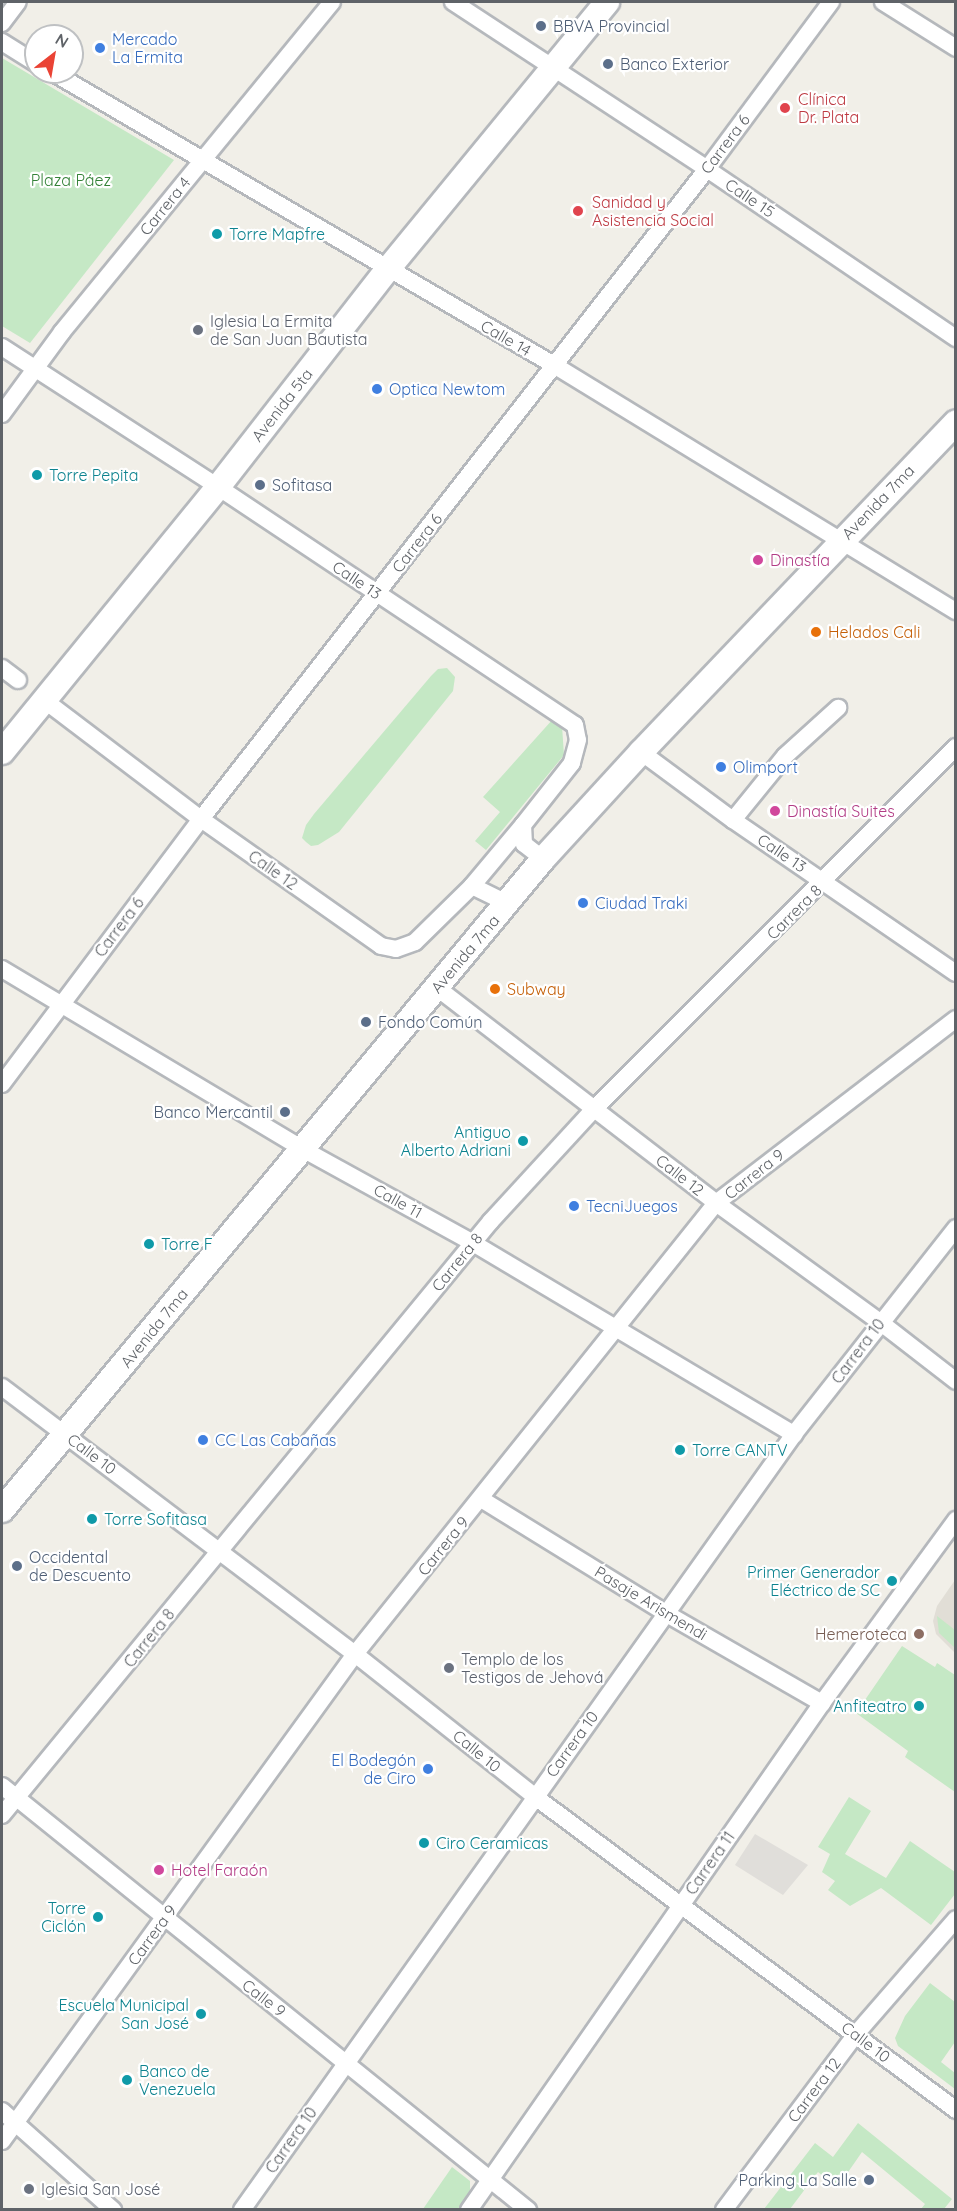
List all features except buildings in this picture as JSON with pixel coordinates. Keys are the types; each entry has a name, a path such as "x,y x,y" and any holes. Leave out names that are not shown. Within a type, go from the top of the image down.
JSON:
{"street":[{"path":"2,22 18,2"},
{"name":"Carrera 4","path":"2,414 35,368 332,2"},
{"name":"Calle 15","path":"453,2 707,169 956,338"},
{"name":"Avenida 5ta","path":"2,752 218,487 387,270 607,2"},
{"name":"Carrera 6","path":"2,1084 201,819 707,169 831,2"},
{"path":"883,2 956,48"},
{"path":"2,42 24,56"},
{"name":"Calle 14","path":"72,84 387,270 554,365 956,611"},
{"name":"Calle 13","path":"2,347 218,487 575,725 578,740 572,763 543,803 523,825"},
{"name":"Avenida 7ma","path":"2,1510 543,860 641,752 956,422"},
{"path":"2,669 18,680"},
{"name":"Calle 12","path":"44,700 201,819 381,946 396,949 415,942 472,886 523,825"},
{"path":"733,820 785,756 838,708"},
{"name":"Carrera 8","path":"2,1815 473,1243 594,1109 956,747"},
{"name":"Calle 13","path":"641,752 733,820 956,972"},
{"path":"523,825 524,844 543,860"},
{"path":"472,886 507,903"},
{"name":"Calle 11","path":"2,969 301,1148 473,1243 794,1434"},
{"name":"Calle 12","path":"436,987 716,1203 880,1322 956,1381"},
{"name":"Carrera 9","path":"2,2141 355,1653 481,1499 716,1203 956,1019"},
{"name":"Carrera 10","path":"242,2210 534,1796 667,1614 794,1434 956,1228"},
{"name":"Calle 10","path":"2,1387 355,1653 534,1796 956,2110"},
{"name":"Pasaje Arismendi","path":"481,1499 667,1614 822,1703"},
{"name":"Carrera 11","path":"469,2210 822,1703 956,1520"},
{"name":"Calle 9","path":"2,1786 164,1919 346,2062 528,2210"},
{"name":"Carrera 12","path":"724,2210 856,2034 956,1919"},
{"path":"2,2111 113,2210"}],"shaded area":[{"path":"955,1580 955,1653 936,1634 933,1621 937,1606"},
{"path":"755,1834 808,1865 783,1895 735,1865"}],"green space":[{"name":"Plaza Páez","path":"2,58 24,71 24,84 46,84 174,160 30,343 2,326"},
{"path":"447,668 455,677 453,691 339,832 318,845 311,846 302,838 306,825 314,814 431,676 438,669"},
{"path":"553,719 562,726 564,755 486,850 475,841 500,812 483,797"},
{"path":"937,1616 955,1630 955,1648 939,1633"},
{"path":"902,1646 935,1667 937,1663 955,1675 955,1792 905,1757 908,1751 856,1713"},
{"path":"849,1797 871,1811 845,1854 886,1878 910,1841 955,1872 955,1894 931,1925 881,1888 850,1906 828,1890 835,1881 822,1872 830,1854 818,1847"},
{"path":"930,1983 955,2002 955,2042 941,2062 955,2073 955,2089 898,2046 895,2038 905,2016"},
{"path":"858,2123 952,2199 944,2209 921,2209 925,2204 862,2152 837,2188 818,2172 790,2209 764,2209 815,2143 833,2157"},
{"path":"452,2167 470,2181 470,2193 458,2209 423,2209"}],"place":[{"name":"BBVA Provincial","path":"541,26"},
{"name":"Mercado La Ermita","path":"100,48"},
{"name":"Banco Exterior","path":"608,64"},
{"name":"Clínica Dr. Plata","path":"785,108"},
{"name":"Sanidad y Asistencia Social","path":"578,211"},
{"name":"Torre Mapfre","path":"217,234"},
{"name":"Iglesia La Ermita de San Juan Bautista","path":"198,330"},
{"name":"Optica Newtom","path":"377,389"},
{"name":"Torre Pepita","path":"37,475"},
{"name":"Sofitasa","path":"260,485"},
{"name":"Dinastía","path":"758,560"},
{"name":"Helados Cali","path":"816,632"},
{"name":"Olimport","path":"721,767"},
{"name":"Dinastía Suites","path":"775,811"},
{"name":"Ciudad Traki","path":"583,903"},
{"name":"Subway","path":"495,989"},
{"name":"Fondo Común","path":"366,1022"},
{"name":"Banco Mercantil","path":"285,1112"},
{"name":"Antiguo Alberto Adriani","path":"523,1141"},
{"name":"TecniJuegos","path":"574,1206"},
{"name":"Torre F","path":"149,1244"},
{"name":"CC Las Cabañas","path":"203,1440"},
{"name":"Torre CANTV","path":"680,1450"},
{"name":"Torre Sofitasa","path":"92,1519"},
{"name":"Occidental de Descuento","path":"17,1566"},
{"name":"Primer Generador Eléctrico de SC","path":"892,1581"},
{"name":"Hemeroteca","path":"919,1634"},
{"name":"Templo de los Testigos de Jehová","path":"449,1668"},
{"name":"Anfiteatro","path":"919,1706"},
{"name":"El Bodegón de Ciro","path":"428,1769"},
{"name":"Ciro Ceramicas","path":"424,1843"},
{"name":"Hotel Faraón","path":"159,1870"},
{"name":"Torre Ciclón","path":"98,1917"},
{"name":"Escuela Municipal San José","path":"201,2014"},
{"name":"Banco de Venezuela","path":"127,2080"},
{"name":"Parking La Salle","path":"869,2180"},
{"name":"Iglesia San José","path":"29,2189"}]}
